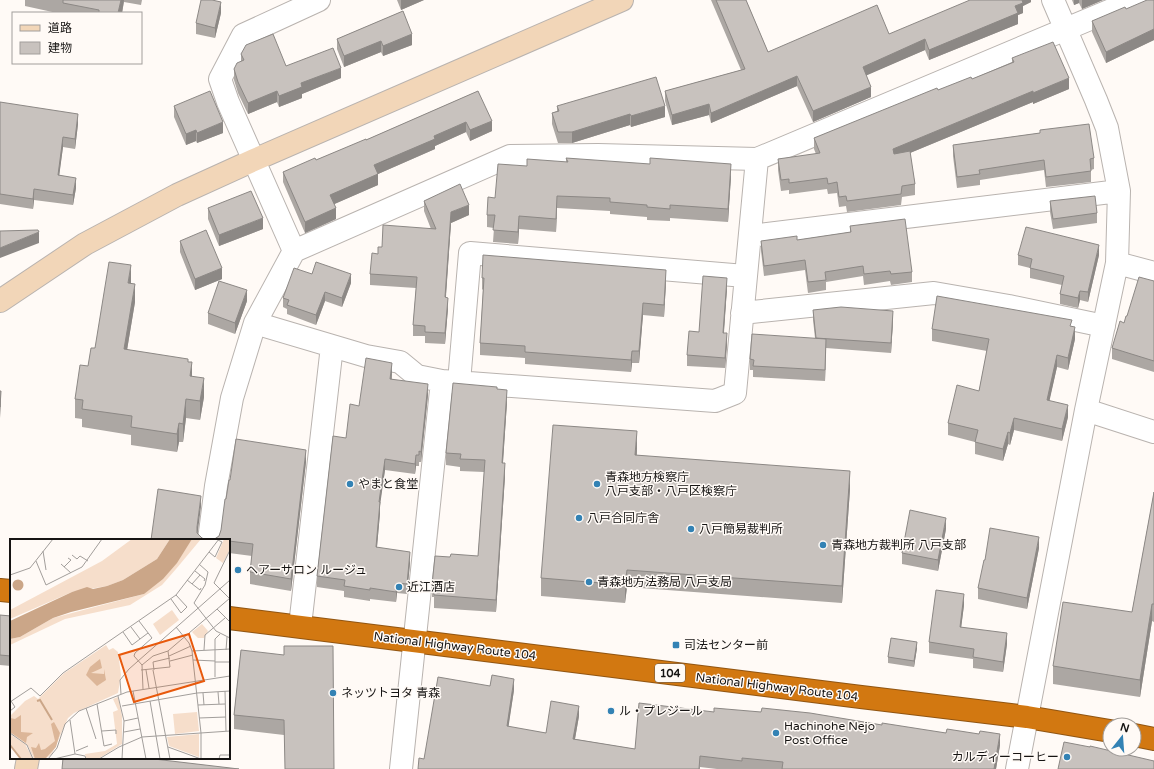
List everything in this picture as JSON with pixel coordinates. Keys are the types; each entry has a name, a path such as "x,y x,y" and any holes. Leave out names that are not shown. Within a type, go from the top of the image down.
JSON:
{"highway":[{"path":"0,590 10,591"},
{"name":"National Highway Route 104","path":"230,618 414,640 860,698 1027,717 1102,730"},
{"path":"1142,737 1154,739"}],"street":[{"path":"294,251 228,102 220,79 242,35 319,0"},
{"path":"0,301 85,244 177,195 622,0"},
{"path":"1017,769 1086,410 1117,263 1120,191 1107,128 1053,0"},
{"path":"209,539 216,486 232,398 255,323 294,251 510,156 598,155 757,159 1135,0"},
{"path":"255,323 366,356 400,362 416,376 450,382 715,401 735,393 757,159"},
{"path":"750,236 1120,191"},
{"path":"401,769 414,640 450,382 470,253 745,276"},
{"path":"1117,263 1154,273"},
{"path":"742,313 934,293 1009,306 1104,326"},
{"path":"300,626 332,346"},
{"path":"1086,410 1154,432"},
{"path":"26,769 28,759"}],"building":[{"path":"63,0 121,0 118,12 99,12 99,10 63,3"},
{"path":"201,0 221,2 215,28 196,23"},
{"path":"716,0 746,0 768,52 877,5 889,34 970,0 1022,0 1023,3 1015,6 1018,13 929,50 925,39 863,67 871,87 813,111 797,76 711,113 709,104 672,115 665,91 745,69"},
{"path":"1147,0 1154,0 1154,29 1106,52 1092,21 1125,7 1126,9"},
{"path":"403,11 412,34 383,46 381,41 344,56 337,39"},
{"path":"273,34 286,66 333,48 341,68 301,83 302,87 279,96 277,91 248,103 238,82 234,69 237,63 244,60 241,54 246,45"},
{"path":"1053,42 1069,78 1033,93 1033,91 893,149 894,154 910,151 915,184 902,186 901,194 847,201 846,196 839,197 837,182 828,184 827,178 789,183 789,179 781,180 778,159 820,153 814,138 937,88 938,90 971,77 972,79 1014,62 1012,58"},
{"path":"656,77 665,106 631,116 630,114 572,132 558,132 552,113 559,111 557,106"},
{"path":"210,91 223,122 197,133 196,130 186,134 174,106"},
{"path":"478,91 492,121 470,130 466,122 434,136 435,139 374,165 378,174 330,195 336,208 305,222 283,172 315,158 316,160 366,140"},
{"path":"0,102 78,114 75,139 63,137 58,175 76,178 73,195 34,189 33,199 0,194"},
{"path":"1089,124 1094,158 1090,159 1091,171 1046,177 1044,160 979,170 980,174 957,177 953,145 1040,133 1040,130"},
{"path":"566,158 650,164 650,158 731,164 728,209 670,205 670,209 647,207 647,205 610,202 610,198 557,196 556,219 519,216 518,232 493,230 495,215 487,215 488,197 495,198 498,164 527,166 527,159 568,162"},
{"path":"460,184 469,205 451,212 445,297 448,298 445,333 425,332 425,326 413,325 417,277 370,274 372,253 378,254 378,247 382,247 383,225 436,229 424,201"},
{"path":"251,191 263,218 219,235 208,208"},
{"path":"1095,196 1097,213 1053,219 1050,201"},
{"path":"905,219 912,272 891,274 890,271 864,274 863,266 825,272 826,280 808,282 805,260 764,266 761,241 797,236 797,240 851,232 850,226"},
{"path":"1026,227 1099,245 1088,292 1080,291 1078,298 1060,294 1064,276 1030,268 1032,259 1018,255"},
{"path":"38,230 39,232 0,248 0,231"},
{"path":"206,230 222,268 195,279 180,241"},
{"path":"483,255 666,270 664,305 643,303 639,351 632,351 631,360 525,352 525,346 480,343 484,278 482,278"},
{"path":"109,262 131,265 128,283 135,284 124,349 188,359 188,362 192,362 190,376 204,378 200,401 186,399 183,424 179,423 177,434 131,427 132,416 82,409 83,400 75,399 80,365 88,366 91,348 95,348"},
{"path":"316,262 351,274 342,298 325,292 316,315 287,305 289,300 283,298 294,268 312,274"},
{"path":"703,276 727,278 723,333 727,333 725,358 687,355 689,331 699,332"},
{"path":"1139,277 1154,281 1154,361 1112,348 1120,321 1124,323 1127,316"},
{"path":"219,281 247,290 235,323 208,313"},
{"path":"937,296 1072,320 1070,326 1075,327 1068,358 1057,355 1047,400 1068,405 1062,429 1014,418 1010,433 1008,432 1003,449 975,442 978,430 948,423 957,385 979,391 989,339 932,329"},
{"path":"841,307 893,311 891,343 816,338 813,310"},
{"path":"752,334 826,339 825,370 753,366 754,360 750,359"},
{"path":"366,358 392,363 390,379 428,384 421,452 419,451 419,455 416,455 415,464 385,459 379,502 376,547 410,552 407,584 397,583 396,592 344,586 345,580 317,576 333,436 346,438 350,404 359,406"},
{"path":"453,383 497,387 497,389 507,390 502,463 505,463 496,600 434,595 434,585 432,585 435,556 450,557 451,554 478,556 485,460 460,459 461,454 446,453"},
{"path":"553,425 637,431 635,455 850,471 842,586 627,570 625,585 541,578"},
{"path":"236,439 306,450 291,579 250,572 253,544 230,541 230,539 214,539 219,536 221,530"},
{"path":"158,489 201,496 197,533 204,539 151,539"},
{"path":"1154,492 1154,604 1152,604 1140,680 1053,666 1063,602 1132,612"},
{"path":"910,510 946,518 938,560 902,553"},
{"path":"990,528 1039,537 1027,598 978,588 985,560"},
{"path":"936,590 964,594 960,627 1007,633 1003,662 973,657 974,649 929,642"},
{"path":"0,615 10,616 10,656 0,655"},
{"path":"891,638 917,642 914,661 888,657"},
{"path":"284,646 333,646 334,769 285,769 284,720 234,715 241,650 284,655"},
{"path":"492,675 514,679 507,726 546,733 551,701 579,706 573,739 635,749 639,703 714,712 714,708 761,712 762,708 810,713 882,725 882,723 946,733 947,729 979,734 980,731 1000,734 994,769 782,769 783,762 742,758 742,761 700,756 699,769 418,769 419,758 424,759 438,677 490,686"},
{"path":"1064,742 1102,749 1102,757 1137,757 1154,761 1154,769 1058,769"},
{"path":"63,759 154,759 239,769 62,769"}],"place":[{"name":"やまと食堂","path":"350,484"},
{"name":"青森地方検察庁 八戸支部・八戸区検察庁","path":"597,484"},
{"name":"八戸合同庁舎","path":"579,518"},
{"name":"八戸簡易裁判所","path":"691,529"},
{"name":"青森地方裁判所 八戸支部","path":"823,545"},
{"name":"ヘアーサロン ルージュ","path":"238,570"},
{"name":"青森地方法務局 八戸支局","path":"589,582"},
{"name":"近江酒店","path":"399,587"},
{"name":"司法センター前","path":"676,645"},
{"name":"ネッツトヨタ 青森","path":"333,693"},
{"name":"ル・プレジール","path":"611,711"},
{"name":"Hachinohe Nejo Post Office","path":"776,733"},
{"name":"カルディーコーヒー","path":"1067,757"}]}
